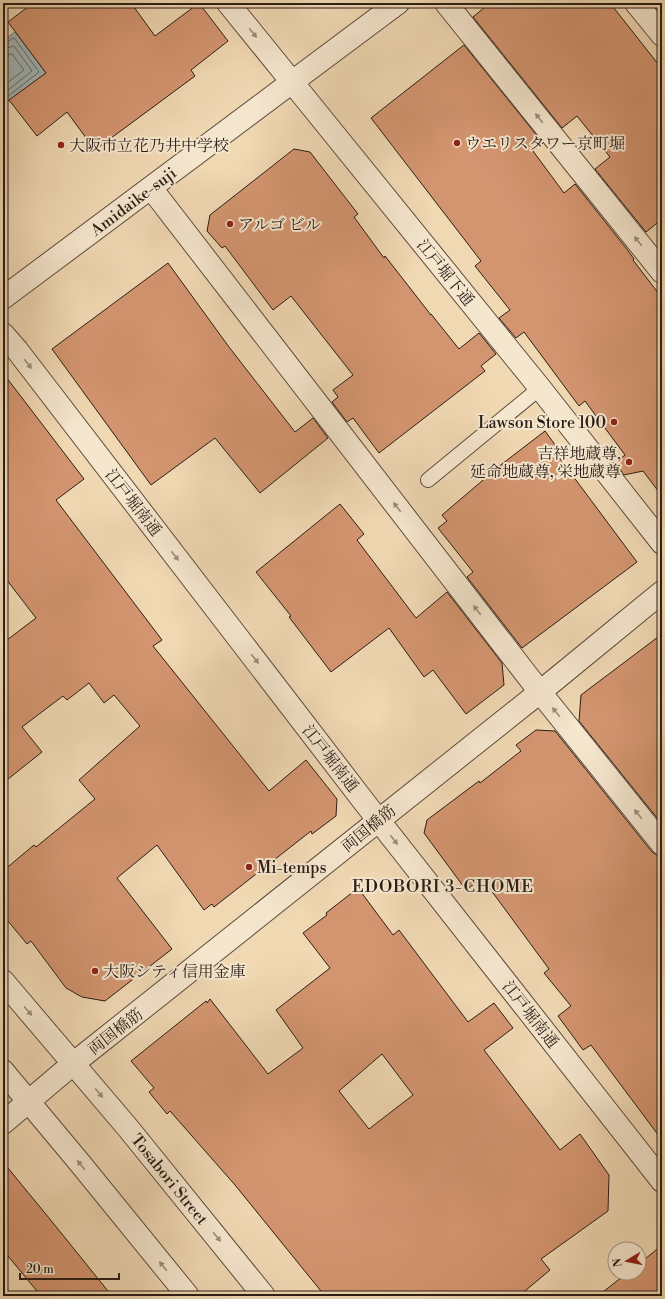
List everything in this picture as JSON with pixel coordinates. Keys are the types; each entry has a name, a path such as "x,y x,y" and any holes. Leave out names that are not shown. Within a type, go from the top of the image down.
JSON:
{"street":[{"name":"江戸堀下通","path":"228,3 540,388 662,543"},
{"name":"Amidaike-suji","path":"3,298 398,3"},
{"path":"446,3 662,272"},
{"path":"636,3 662,35"},
{"path":"151,188 540,692 662,844"},
{"name":"江戸堀南通","path":"3,334 17,350 379,820 662,1181"},
{"name":"両国橋筋","path":"28,1101 540,692 662,592"},
{"name":"Tosabori Street","path":"3,981 128,1128 264,1296"},
{"path":"3,1071 188,1296"},
{"path":"3,1123 28,1101"}],"lane":[{"path":"428,480 540,388"}],"water":[{"path":"15,32 46,73 3,105 3,41"}],"building":[{"name":"大阪市立花乃井中学校","path":"33,3 131,3 155,36 199,3 228,41 191,70 195,76 95,150 67,112 37,136 9,100 46,73 8,22"},
{"path":"490,3 610,3 662,69 662,219 646,232 595,169 610,157 577,116 562,128 473,17"},
{"path":"464,45 543,143 533,151 564,193 575,184 626,248 634,259 633,260 662,298 662,496 643,471 624,475 615,463 625,455 585,401 579,406 524,332 516,338 499,318 510,310 475,266 481,261 371,118"},
{"path":"294,149 310,152 358,214 354,217 384,258 385,256 459,349 479,333 496,354 481,366 485,371 379,453 353,418 347,422 332,402 338,397 333,390 353,375 291,296 273,310 225,246 222,248 207,231 210,215"},
{"path":"168,263 229,347 295,432 313,418 328,438 260,493 215,438 151,485 52,349"},
{"path":"3,373 84,479 56,500 162,640 153,646 269,791 306,760 337,799 336,816 312,834 311,831 214,907 212,904 204,910 157,845 117,878 172,949 105,1001 82,997 66,988 31,941 27,944 3,915 3,871 34,845 36,847 95,799 79,780 140,726 114,695 104,703 89,683 67,700 63,696 22,727 42,752 3,783 3,643 36,618 3,575"},
{"path":"545,431 561,453 558,456 637,562 522,648 467,577 473,572 438,528 447,521 442,515 502,464"},
{"path":"340,504 364,534 357,540 416,618 447,592 502,663 504,685 466,714 433,670 424,677 389,628 331,672 289,617 291,616 256,572"},
{"path":"662,634 662,824 579,721 581,695"},
{"path":"536,730 555,731 652,852 662,856 662,1140 591,1045 583,1050 558,1016 571,1006 544,973 549,969 482,878 466,890 424,833 427,820 479,781 480,783 521,751 516,745"},
{"path":"358,888 393,935 399,930 468,1022 494,1003 513,1028 484,1050 560,1150 580,1134 609,1175 608,1211 541,1259 550,1270 519,1296 325,1296 235,1185 170,1111 167,1114 149,1092 154,1088 131,1061 206,1001 207,1003 210,999 268,1074 303,1048 276,1010 330,968 303,933 327,915 326,913","holes":["382,1054 413,1095 369,1129 339,1091"]},
{"path":"3,1162 112,1296 41,1296 3,1250"},
{"path":"662,1245 662,1296 598,1296 617,1281 647,1281 647,1257"}],"place":[{"name":"ウエリスタワー京町堀","path":"457,143"},
{"name":"大阪市立花乃井中学校","path":"61,145"},
{"name":"アルゴ ビル","path":"230,224"},
{"name":"Lawson Store 100","path":"614,422"},
{"name":"吉祥地蔵尊, 延命地蔵尊, 栄地蔵尊","path":"629,462"},
{"name":"Mi-temps","path":"249,867"},
{"name":"大阪シティ信用金庫","path":"95,971"}],"district":[{"name":"EDOBORI 3-CHOME","path":"443,886"}]}
